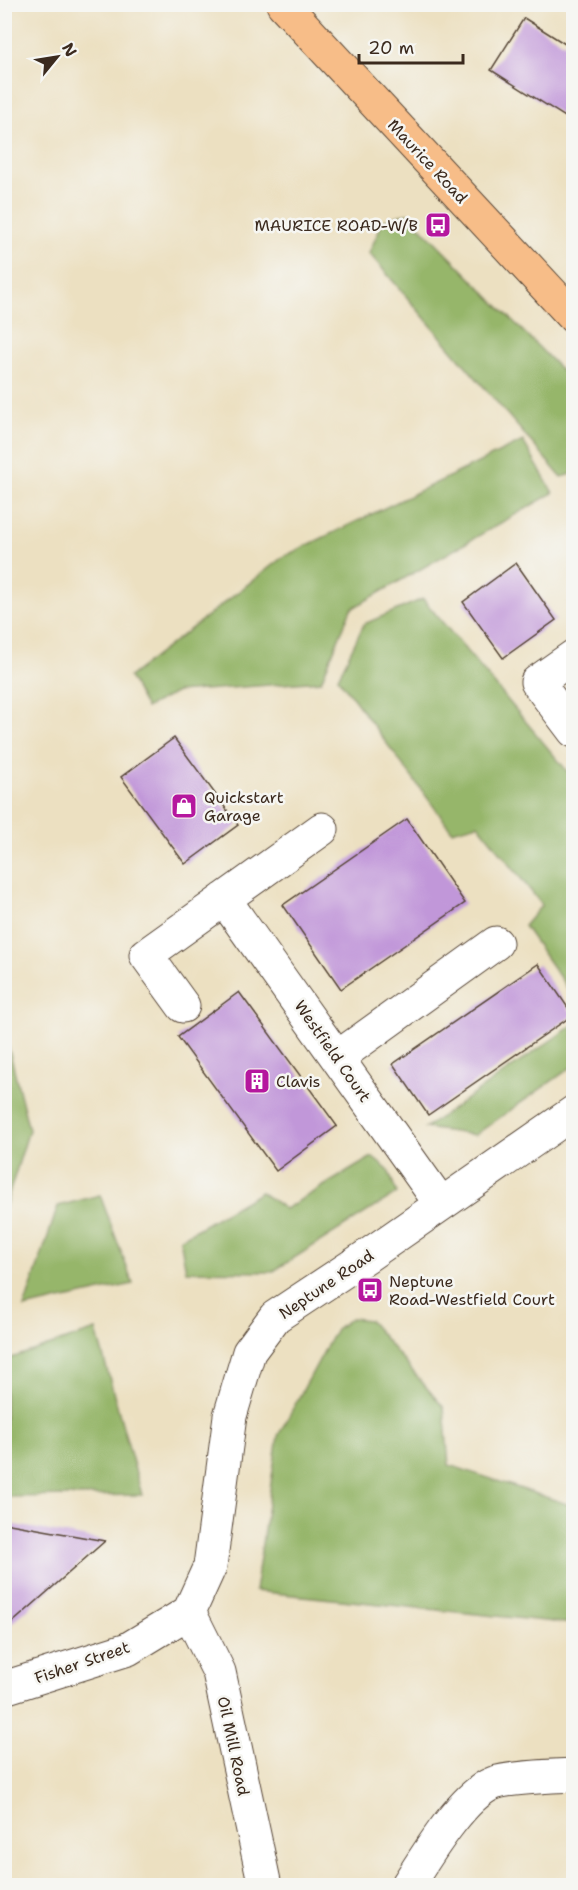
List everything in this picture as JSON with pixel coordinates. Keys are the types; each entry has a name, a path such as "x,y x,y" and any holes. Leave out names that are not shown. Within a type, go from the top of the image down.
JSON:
{"main road":[{"name":"Maurice Road","path":"283,4 573,317"}],"street":[{"path":"573,656 537,682 573,731"},
{"path":"183,1006 146,955 322,829"},
{"name":"Westfield Court","path":"224,899 441,1204"},
{"path":"338,1057 496,943"},
{"name":"Neptune Road","path":"189,1612 210,1566 230,1416 249,1352 275,1317 573,1112"},
{"name":"Fisher Street","path":"4,1688 128,1649 189,1612"},
{"name":"Oil Mill Road","path":"189,1612 219,1672 265,1886"},
{"path":"407,1886 438,1837 472,1800 494,1783 573,1775"}],"green space":[{"path":"407,213 573,382 573,474 561,477 369,253 383,221"},
{"path":"523,441 553,493 351,609 321,681 177,692 146,708 129,677 283,557"},
{"path":"423,599 573,778 573,996 524,926 542,905 478,824 452,831 338,678 364,624"},
{"path":"573,1025 573,1066 475,1135 425,1128"},
{"path":"5,1033 29,1130 4,1207"},
{"path":"372,1157 388,1170 397,1193 272,1272 186,1271 180,1239 261,1192 285,1209"},
{"path":"100,1195 133,1284 24,1308 58,1206"},
{"path":"351,1318 369,1320 444,1408 449,1465 573,1506 573,1624 255,1591 278,1436 336,1329"},
{"path":"96,1330 142,1495 5,1497 5,1360"}],"building":[{"path":"524,18 573,49 573,122 491,70"},
{"path":"516,563 556,620 503,658 463,602"},
{"path":"174,738 238,825 185,864 121,777"},
{"path":"407,819 465,903 341,989 283,905"},
{"path":"538,964 573,1015 428,1115 393,1064"},
{"name":"Clavis","path":"239,992 337,1126 276,1171 178,1037"},
{"path":"4,1523 105,1541 4,1630"}],"place":[{"name":"MAURICE ROAD-W/B","path":"438,225"},
{"name":"Quickstart Garage","path":"184,806"},
{"name":"Clavis","path":"257,1081"},
{"name":"Neptune Road-Westfield Court","path":"370,1290"}]}
